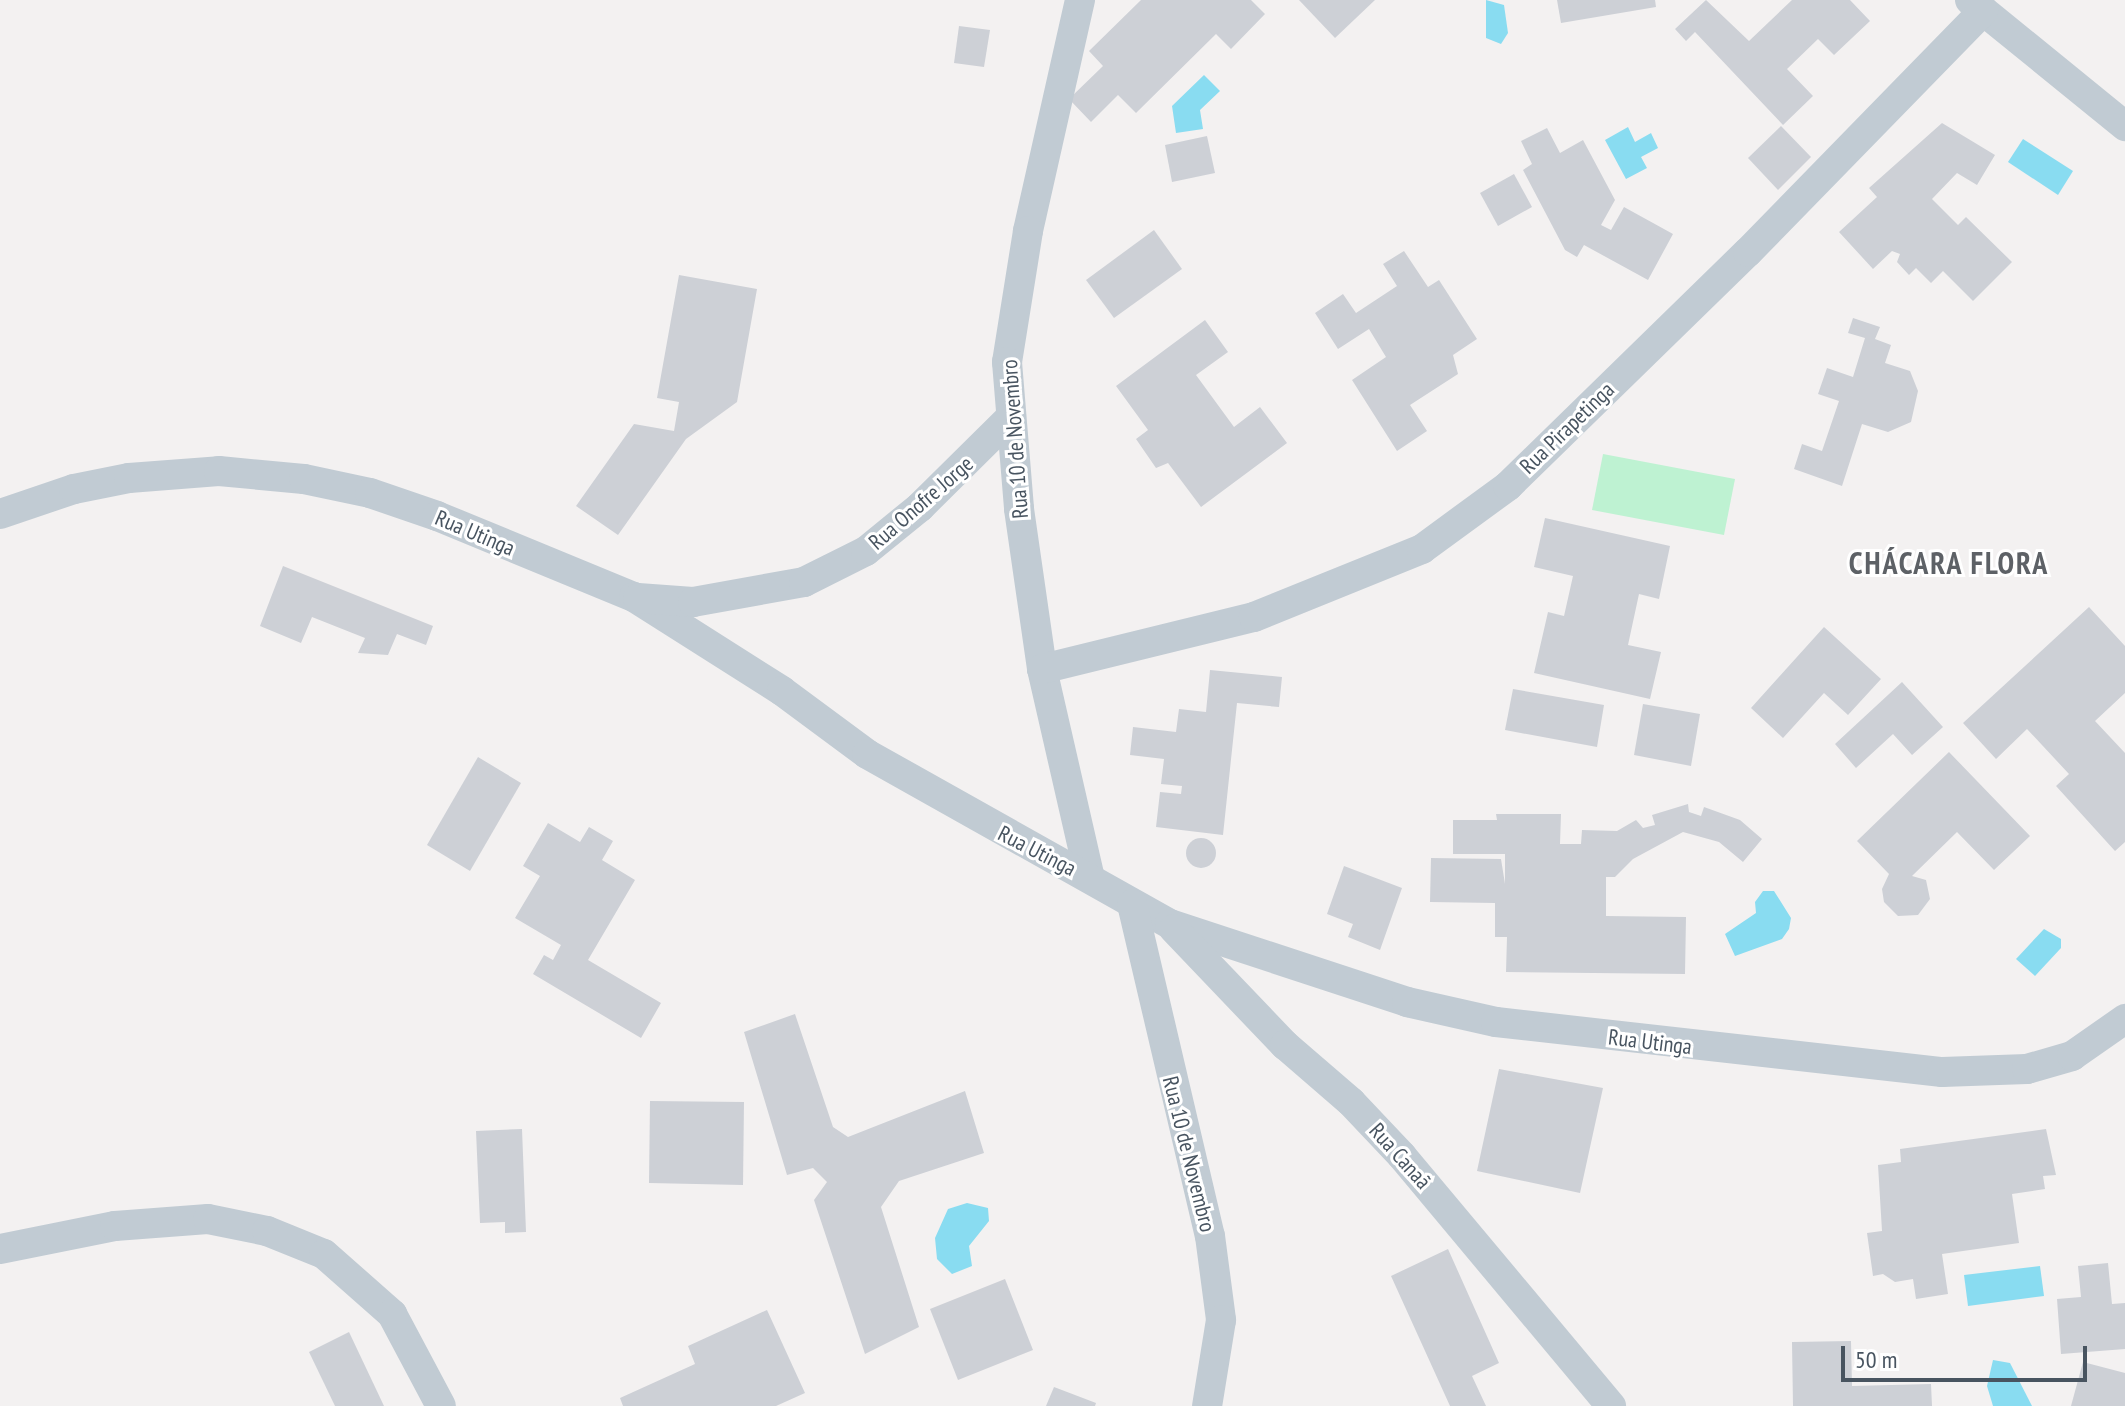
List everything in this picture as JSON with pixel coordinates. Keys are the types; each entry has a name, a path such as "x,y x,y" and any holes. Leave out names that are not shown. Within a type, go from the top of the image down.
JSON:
{"street":[{"name":"Rua 10 de Novembro","path":"1080,0 1028,231 1007,362 1010,418 1042,669 1090,878"},
{"path":"1977,6 2125,126"},
{"name":"Rua Pirapetinga","path":"1042,669 1254,617 1422,549 1508,486 1748,252 1977,6"},
{"name":"Rua Onofre Jorge","path":"634,597 693,602 804,582 866,551 920,507 1010,418"},
{"name":"Rua Utinga","path":"0,514 74,489 129,478 219,471 304,479 370,493 437,516 634,597 782,691 867,754 1008,837 1090,878 1170,924 1407,1002 1496,1022 1831,1062 1942,1072 2027,1069 2072,1056 2125,1019"},
{"name":"Rua 10 de Novembro","path":"1132,904 1210,1236 1221,1320 1207,1406"},
{"name":"Rua Canaã","path":"1170,924 1285,1045 1351,1102 1402,1156 1611,1406"},
{"path":"0,1249 115,1226 177,1221 208,1219 267,1231 324,1254 392,1314 441,1406"}],"green space":[{"path":"1603,454 1735,479 1724,535 1592,510"}],"water":[{"path":"1486,0 1504,5 1508,33 1501,44 1486,38"},
{"path":"1204,75 1220,91 1200,110 1203,129 1176,133 1172,106"},
{"path":"1628,127 1635,142 1651,133 1658,148 1641,157 1647,168 1626,179 1605,140"},
{"path":"2023,139 2073,171 2058,195 2008,162"},
{"path":"1763,891 1774,891 1791,918 1789,929 1782,939 1735,956 1725,934 1756,913 1755,902"},
{"path":"2044,929 2061,939 2061,948 2035,976 2016,959"},
{"path":"967,1203 988,1208 989,1221 969,1246 972,1266 952,1274 937,1259 935,1238 948,1209"},
{"path":"2040,1266 2044,1296 1968,1306 1964,1275"},
{"path":"1993,1360 2010,1363 2032,1406 1993,1406 1987,1386"}],"building":[{"path":"1141,0 1251,0 1265,14 1231,49 1216,34 1136,113 1118,95 1091,122 1069,99 1103,66 1089,51"},
{"path":"1299,0 1375,0 1335,38"},
{"path":"1557,0 1655,0 1656,7 1561,23"},
{"path":"1706,0 1749,41 1792,0 1850,0 1870,21 1834,55 1818,39 1787,69 1813,96 1783,125 1695,32 1686,41 1675,29"},
{"path":"959,26 990,30 984,67 954,63"},
{"path":"1942,123 1995,155 1977,185 1957,173 1932,199 1958,225 1966,217 2012,262 1973,301 1943,271 1931,283 1916,268 1909,275 1897,262 1900,254 1892,251 1873,269 1839,232 1877,197 1869,188"},
{"path":"1781,126 1811,157 1778,190 1748,158"},
{"path":"1547,128 1560,153 1583,140 1615,200 1601,225 1611,230 1624,207 1673,234 1648,280 1584,245 1577,257 1565,250 1523,170 1532,164 1521,141"},
{"path":"1207,136 1215,173 1172,182 1165,145"},
{"path":"1514,174 1532,207 1498,226 1480,193"},
{"path":"1154,230 1182,269 1114,318 1086,280"},
{"path":"1404,251 1428,287 1439,280 1477,339 1453,355 1458,374 1410,405 1427,431 1397,451 1352,380 1386,357 1369,329 1338,349 1315,313 1343,294 1356,313 1397,286 1383,264"},
{"path":"679,275 757,289 737,402 686,439 618,535 576,506 634,424 674,431 679,402 657,398"},
{"path":"1853,318 1880,327 1875,339 1891,345 1885,363 1910,371 1918,391 1911,422 1888,432 1862,424 1842,486 1794,469 1802,444 1822,451 1839,401 1818,394 1827,368 1853,377 1865,338 1848,333"},
{"path":"1205,320 1228,352 1196,375 1234,427 1260,407 1287,443 1201,507 1168,463 1156,468 1136,439 1148,430 1116,386"},
{"path":"1545,518 1670,546 1659,599 1639,594 1628,645 1661,652 1650,699 1534,673 1548,612 1564,616 1573,576 1534,567"},
{"path":"283,566 433,626 426,645 397,634 388,655 358,653 365,638 312,617 301,643 260,626"},
{"path":"2089,607 2125,646 2125,693 2095,721 2125,753 2125,842 2115,851 2056,786 2069,774 2027,729 1996,759 1963,723"},
{"path":"1824,627 1881,679 1848,715 1824,693 1783,738 1751,708"},
{"path":"1210,670 1282,677 1279,707 1237,703 1223,835 1156,827 1160,792 1181,794 1182,786 1161,784 1164,759 1130,755 1133,727 1176,732 1179,709 1206,712"},
{"path":"1902,682 1943,727 1912,755 1893,734 1856,768 1835,744"},
{"path":"1513,689 1604,705 1597,747 1505,730"},
{"path":"1643,704 1700,714 1691,766 1634,755"},
{"path":"1949,752 2030,836 1994,870 1957,832 1912,876 1926,880 1930,899 1918,915 1898,916 1884,902 1882,889 1889,874 1857,841"},
{"path":"478,757 521,783 470,871 427,845"},
{"path":"1688,804 1689,812 1701,816 1704,807 1740,820 1762,839 1743,862 1719,842 1683,832 1633,859 1615,877 1606,877 1606,916 1686,917 1685,974 1506,972 1507,937 1495,937 1495,903 1430,902 1431,858 1501,859 1505,884 1505,854 1453,854 1453,820 1497,820 1496,814 1561,814 1560,844 1581,844 1582,830 1617,831 1636,820 1643,828 1655,825 1652,815"},
{"path":"548,823 580,842 589,827 613,841 602,860 635,880 588,960 661,1003 641,1038 533,974 544,955 553,960 561,945 515,918 540,876 523,866"},
{"path":"1201,838 1212,842 1216,853 1212,864 1201,868 1190,864 1186,853 1190,842"},
{"path":"1344,866 1402,888 1380,950 1348,937 1353,924 1327,914"},
{"path":"795,1014 833,1127 848,1137 965,1091 984,1153 899,1181 881,1207 919,1327 865,1354 814,1200 827,1182 813,1168 787,1175 744,1032"},
{"path":"1499,1069 1603,1088 1580,1193 1477,1171"},
{"path":"650,1101 744,1102 743,1185 649,1183"},
{"path":"522,1129 526,1232 505,1233 505,1222 480,1223 476,1131"},
{"path":"2046,1129 2056,1175 2043,1176 2045,1189 2012,1194 2019,1243 1942,1254 1948,1294 1916,1299 1913,1279 1895,1282 1883,1274 1873,1276 1867,1233 1882,1231 1878,1165 1901,1162 1900,1149"},
{"path":"1448,1249 1499,1363 1472,1376 1486,1406 1450,1406 1391,1276"},
{"path":"2108,1263 2112,1304 2125,1303 2125,1349 2061,1354 2057,1299 2081,1297 2078,1266"},
{"path":"1005,1279 1033,1350 958,1380 930,1309"},
{"path":"767,1310 805,1393 776,1406 623,1406 620,1398 695,1364 688,1346"},
{"path":"349,1332 384,1406 335,1406 309,1352"},
{"path":"1851,1341 1852,1386 1931,1384 1932,1406 1793,1406 1792,1342"},
{"path":"2083,1362 2125,1373 2125,1406 2071,1406"},
{"path":"1054,1387 1096,1403 1095,1406 1046,1406"}],"district":[{"name":"CHÁCARA FLORA","path":"1949,563"}]}
